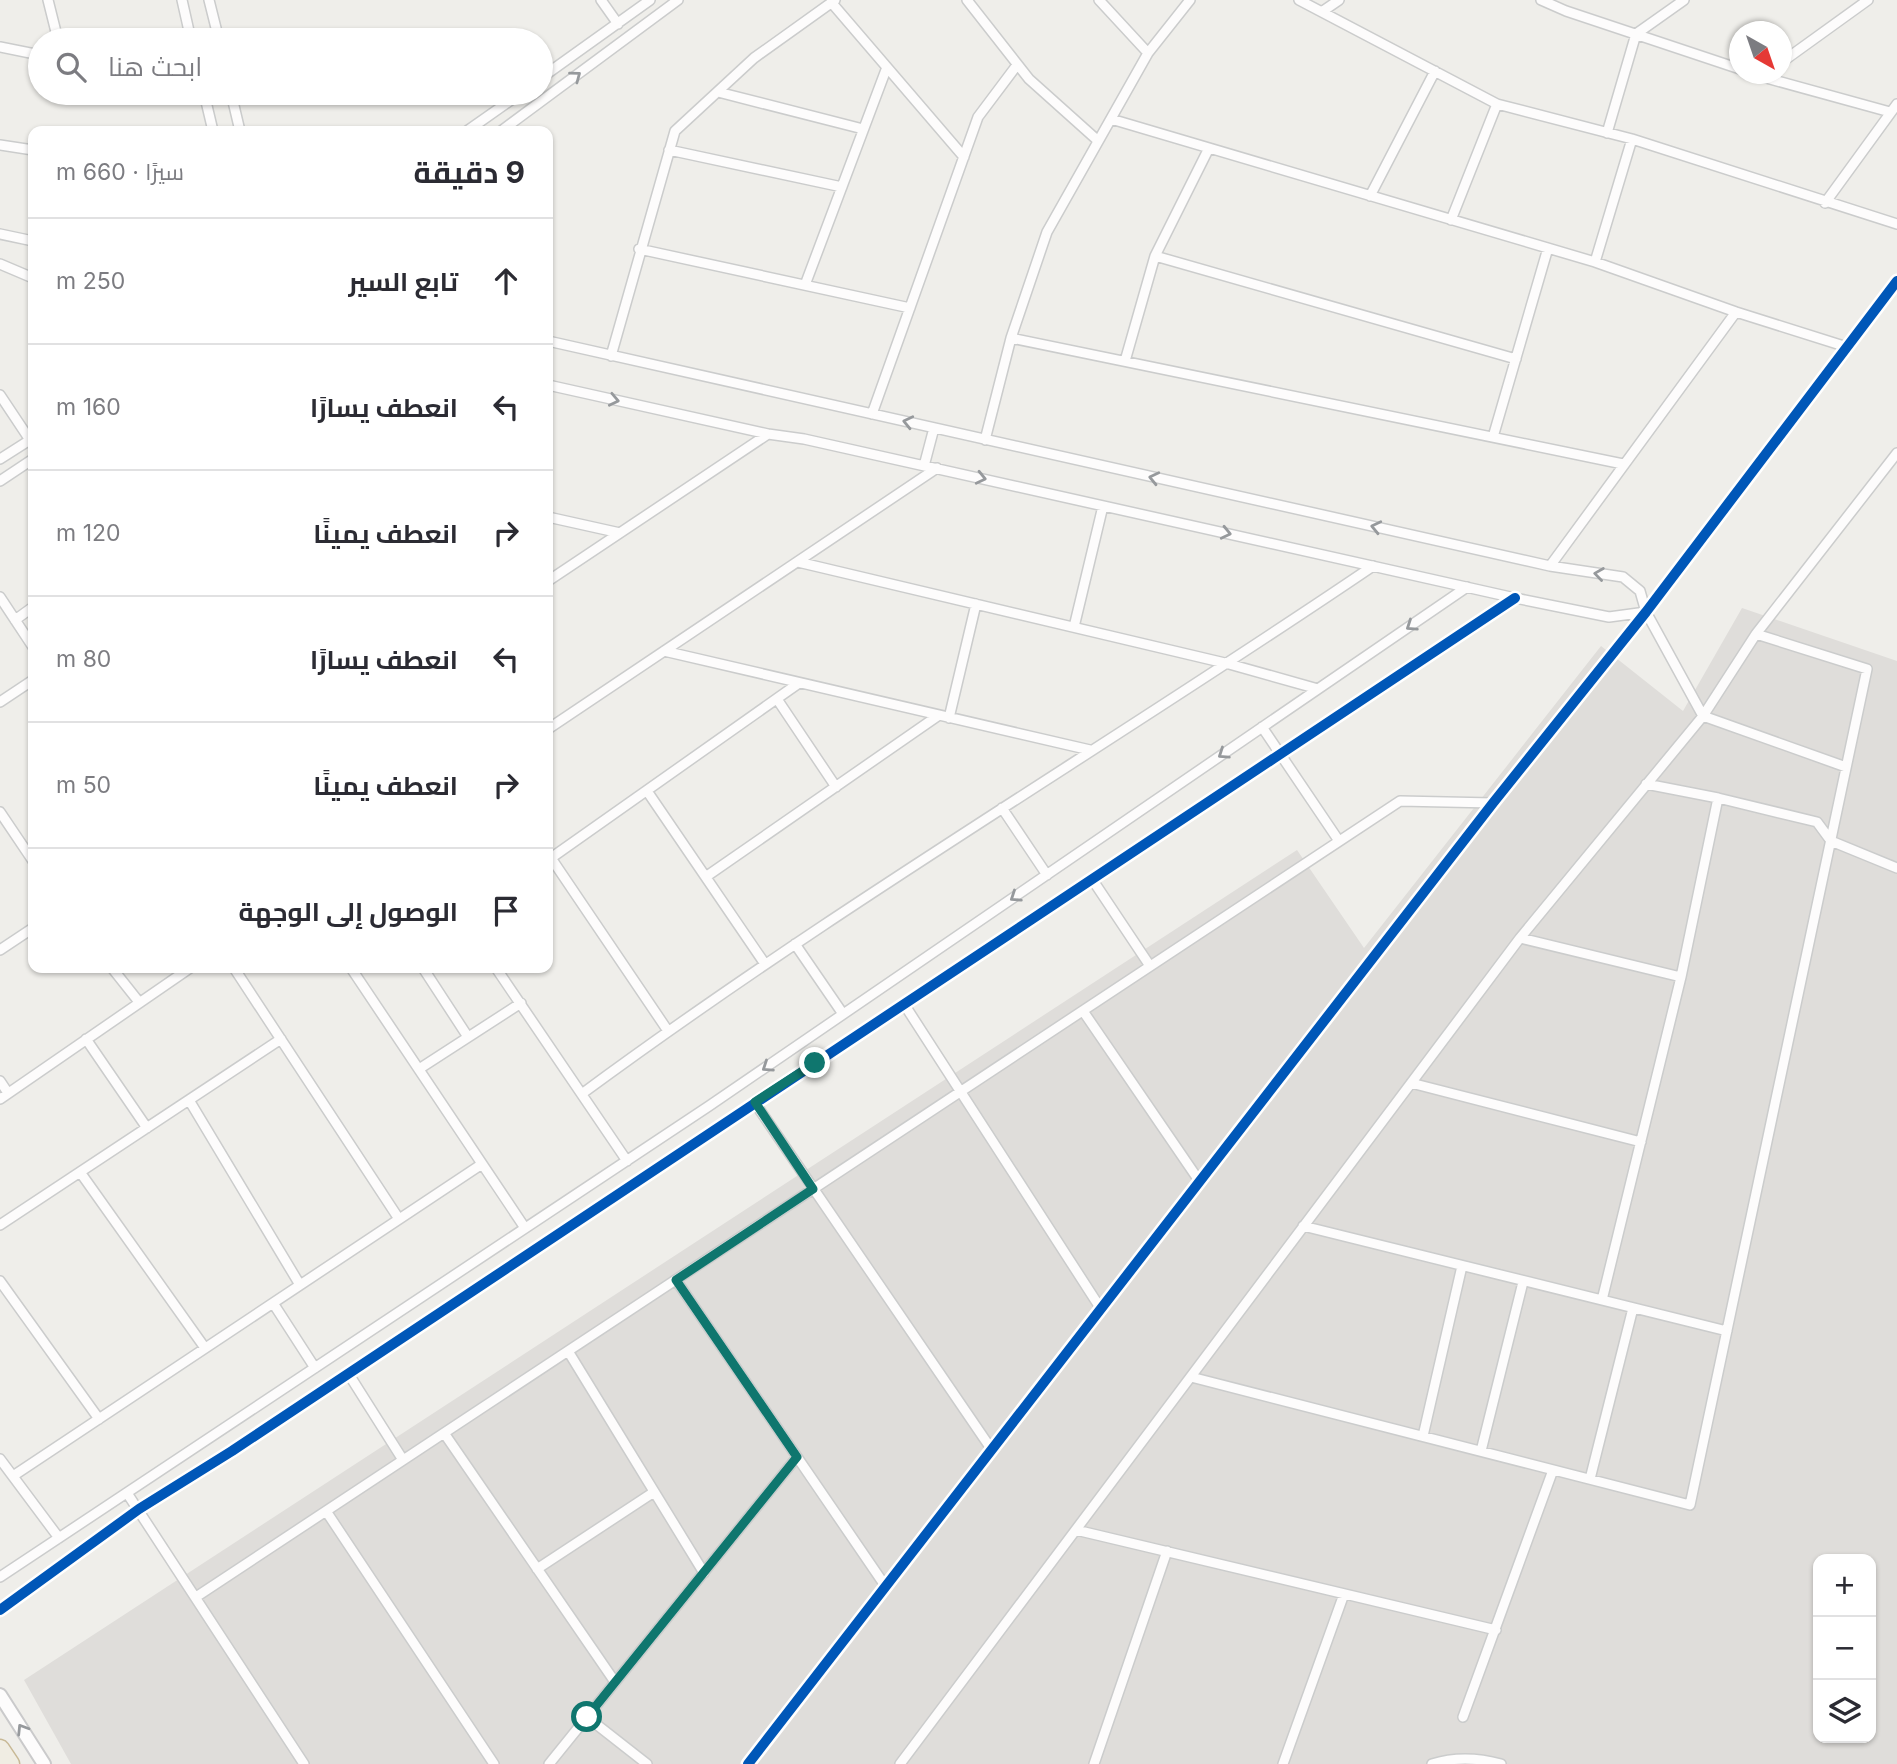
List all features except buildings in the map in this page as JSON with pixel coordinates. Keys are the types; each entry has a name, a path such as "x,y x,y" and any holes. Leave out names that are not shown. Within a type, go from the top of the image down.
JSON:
{"highway":[{"path":"0,1749 10,1764"}],"main road":[{"path":"0,1695 44,1764"}],"street":[{"path":"48,0 55,28"},
{"path":"182,0 188,28"},
{"path":"209,0 216,28"},
{"path":"601,0 618,23"},
{"path":"553,69 650,0"},
{"path":"553,93 678,0"},
{"path":"967,0 1029,79 1096,139"},
{"path":"1099,0 1148,53"},
{"path":"985,440 1011,338 1046,232 1096,139 1111,119 1148,53 1190,0"},
{"path":"1299,0 1497,104 1632,139 1897,224"},
{"path":"1324,11 1339,0"},
{"path":"1541,0 1729,65"},
{"path":"1607,133 1636,34 1684,0"},
{"path":"1792,55 1868,0"},
{"path":"611,356 639,249 675,131 754,58 833,1 964,157"},
{"path":"0,47 28,53"},
{"path":"872,414 978,117 1017,65"},
{"path":"805,285 887,68"},
{"path":"1370,196 1435,71"},
{"path":"1792,84 1890,112"},
{"path":"718,92 863,129"},
{"path":"1451,220 1497,104"},
{"path":"1825,203 1897,104"},
{"path":"207,105 212,126"},
{"path":"234,105 239,126"},
{"path":"474,126 504,105"},
{"path":"508,126 536,105"},
{"path":"1111,119 1595,262 1736,312 1847,347"},
{"path":"1595,262 1632,139"},
{"path":"0,145 28,149"},
{"path":"1125,361 1155,256 1209,148"},
{"path":"669,150 842,187"},
{"path":"0,234 28,240"},
{"path":"1493,437 1548,248"},
{"path":"639,249 910,308"},
{"path":"1155,256 1516,359"},
{"path":"0,264 28,276"},
{"path":"748,1764 1493,803 1646,612 1897,281"},
{"path":"1550,566 1736,312"},
{"path":"1011,338 1623,464"},
{"path":"553,342 1550,566 1623,577 1640,591 1646,612 1703,716 1846,767"},
{"path":"553,386 937,468 1515,598 1609,617 1646,612"},
{"path":"0,395 28,434"},
{"path":"924,466 934,428"},
{"path":"553,578 768,434"},
{"path":"0,459 28,442"},
{"path":"900,1764 1520,938 1703,716 1756,634 1897,453"},
{"path":"0,481 28,462"},
{"path":"553,726 937,468"},
{"path":"1074,627 1104,506"},
{"path":"553,518 620,533"},
{"path":"798,562 1229,664 1318,689"},
{"path":"583,1093 765,964 1090,750 1229,664 1373,566"},
{"path":"0,1577 627,1161 1467,587"},
{"path":"0,597 28,640"},
{"path":"0,1610 139,1509 1515,598"},
{"path":"708,876 836,787 944,717 976,604"},
{"path":"15,620 28,611"},
{"path":"1191,1377 1690,1505 1867,669 1756,634"},
{"path":"664,651 1090,750"},
{"path":"0,702 28,683"},
{"path":"553,854 799,683"},
{"path":"777,699 836,787"},
{"path":"1262,727 1339,841"},
{"path":"1646,784 1817,822 1831,841 1897,868"},
{"path":"647,791 708,876 765,964"},
{"path":"1602,1300 1681,977 1718,798"},
{"path":"196,1597 1400,801 1493,803"},
{"path":"1002,808 1047,875"},
{"path":"0,812 28,854"},
{"path":"553,860 668,1031"},
{"path":"1092,879 1150,966"},
{"path":"0,950 28,931"},
{"path":"1520,938 1681,977"},
{"path":"795,944 843,1014"},
{"path":"116,973 139,1002"},
{"path":"0,1081 4,1096 182,973"},
{"path":"237,973 400,1219"},
{"path":"354,973 525,1228"},
{"path":"426,973 468,1037"},
{"path":"500,973 627,1161"},
{"path":"419,1069 521,1003"},
{"path":"904,1004 1101,1309"},
{"path":"1083,1011 1200,1182"},
{"path":"86,1039 147,1128"},
{"path":"0,1225 281,1039"},
{"path":"1411,1083 1641,1142"},
{"path":"189,1100 300,1285"},
{"path":"755,1102 992,1450"},
{"path":"13,1476 482,1164"},
{"path":"80,1172 205,1348"},
{"path":"1303,1226 1727,1331"},
{"path":"1423,1436 1462,1265"},
{"path":"676,1280 886,1587"},
{"path":"0,1281 99,1419"},
{"path":"1481,1451 1522,1282"},
{"path":"273,1303 315,1368"},
{"path":"1590,1479 1633,1308"},
{"path":"568,1351 704,1573"},
{"path":"348,1373 403,1460"},
{"path":"444,1433 615,1682"},
{"path":"549,1764 797,1457"},
{"path":"0,1459 59,1538"},
{"path":"1463,1717 1553,1470"},
{"path":"537,1569 654,1492"},
{"path":"127,1493 304,1764"},
{"path":"326,1511 494,1764"},
{"path":"1076,1530 1496,1630"},
{"path":"1094,1764 1167,1551"},
{"path":"1283,1764 1344,1594"},
{"path":"0,1605 11,1601"},
{"path":"587,1717 648,1764"},
{"path":"1432,1764 1448,1759 1488,1760 1501,1764"}],"shaded area":[{"path":"1742,608 1897,661 1897,1764 71,1764 24,1680 1297,850 1364,948 1601,646 1683,711"}],"cycle path":[{"path":"748,1764 1493,803 1646,612 1897,281"},
{"path":"0,1610 139,1509 232,1451 1515,598"}],"route":[{"path":"587,1717 797,1457 676,1280 813,1189 755,1102 815,1063"}]}
